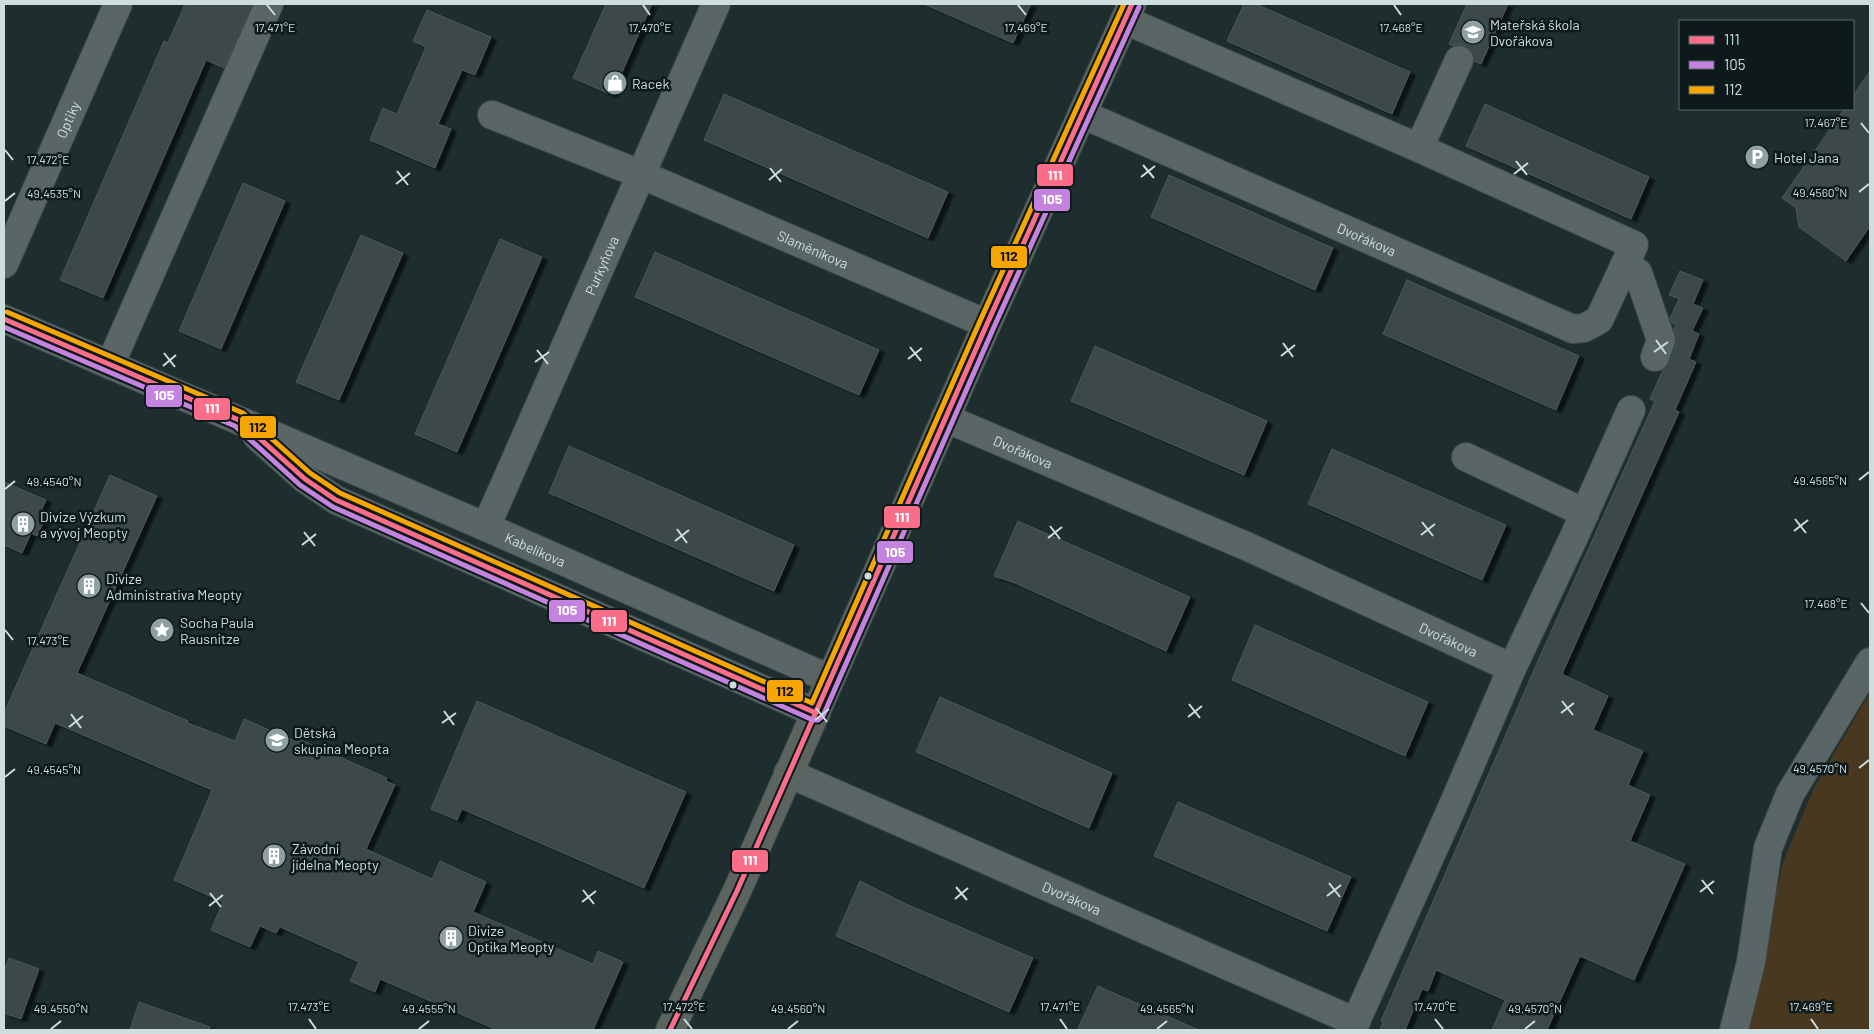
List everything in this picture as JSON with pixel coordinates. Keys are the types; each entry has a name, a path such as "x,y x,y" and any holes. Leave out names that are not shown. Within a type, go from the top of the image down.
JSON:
{"main road":[{"name":"Dvořákova","path":"670,1030 737,891 986,324 1129,12"}],"street":[{"name":"Optiky","path":"4,264 118,4"},
{"path":"110,365 269,4"},
{"name":"Purkyňova","path":"486,527 716,4"},
{"name":"Dvořákova","path":"1082,114 1573,329 1584,328 1599,320 1634,245 1419,148 1129,12"},
{"path":"1419,148 1459,60"},
{"name":"Slaměníkova","path":"492,115 640,174 986,324"},
{"path":"1624,266 1638,273 1661,340 1655,357"},
{"name":"Kabelíkova","path":"4,318 486,527 830,679"},
{"name":"Dvořákova","path":"788,773 1354,1026 1451,810 1512,668 1631,410"},
{"name":"Dvořákova","path":"945,418 1246,546 1512,668"},
{"name":"Kabelíkova","path":"239,420 304,479 336,500 816,713"},
{"path":"304,479 315,453"},
{"path":"1466,457 1585,513"},
{"path":"1734,1030 1751,962 1768,848 1790,794 1870,662"}],"shaded area":[{"path":"1870,692 1870,1030 1745,1030 1783,862 1814,788"}],"building":[{"path":"185,4 252,4 224,68 206,60 103,298 60,280 164,41 168,43"},
{"path":"606,4 652,4 612,95 573,78"},
{"path":"924,4 1031,4 1013,43"},
{"path":"1244,4 1256,4 1410,72 1392,114 1227,41"},
{"path":"1467,4 1508,4 1481,64 1474,61 1472,51 1466,46 1458,44 1453,46 1449,44"},
{"path":"427,10 491,37 475,75 462,70 438,124 451,129 435,168 370,140 383,108 397,114 426,47 413,41"},
{"path":"1870,71 1870,226 1846,261 1799,227 1796,208 1782,198 1843,110 1854,110 1854,95"},
{"path":"724,94 948,192 928,238 704,140"},
{"path":"1485,104 1649,177 1631,219 1466,146"},
{"path":"1169,175 1333,248 1315,290 1151,217"},
{"path":"243,183 285,201 221,349 179,331"},
{"path":"361,235 403,253 339,400 296,382"},
{"path":"500,239 542,257 457,452 415,434"},
{"path":"655,252 879,350 859,395 635,297"},
{"path":"1680,271 1703,280 1693,304 1703,308 1692,331 1699,334 1689,359 1696,362 1675,410 1679,412 1562,674 1608,696 1593,730 1643,751 1628,785 1650,795 1630,841 1685,864 1634,980 1580,956 1547,1030 1492,1030 1505,1000 1436,970 1428,991 1422,989 1405,1030 1380,1030 1383,1022 1381,1021 1537,663 1655,401 1650,399 1663,370 1670,362 1676,345 1674,330 1676,325 1672,323 1670,318 1679,299 1669,295"},
{"path":"1407,280 1579,356 1556,410 1383,334"},
{"path":"1095,346 1267,421 1244,475 1071,401"},
{"path":"569,446 794,545 774,591 549,493"},
{"path":"1332,449 1506,525 1482,580 1308,504"},
{"path":"110,475 157,496 77,673 188,721 188,723 235,741 244,719 297,742 299,739 387,778 386,781 395,785 366,849 432,879 440,861 486,882 473,912 593,964 598,951 623,962 593,1030 497,1030 380,979 375,992 350,981 359,962 280,927 276,933 260,926 250,947 211,930 223,902 174,880 212,790 55,723 46,744 4,726 4,713"},
{"name":"Divize Výzkum a vývoj Meopty","path":"4,482 46,500 41,511 47,514 37,536 31,533 22,553 4,545"},
{"path":"1018,521 1190,597 1166,651 1015,583 994,576"},
{"path":"1255,625 1428,702 1405,756 1232,680"},
{"path":"940,697 1112,773 1089,828 916,752"},
{"path":"477,701 686,792 644,888 462,809 457,820 431,809"},
{"path":"1178,802 1351,877 1327,931 1154,856"},
{"path":"860,881 906,904 1033,958 1009,1012 836,936"},
{"path":"9,958 39,969 21,1019 4,1013 4,972"},
{"path":"1098,986 1118,995 1199,1030 1077,1030"},
{"path":"139,1002 210,1027 209,1030 130,1030"}],"transit line":[{"name":"112","path":"7,312 243,413 310,473 340,493 812,703 980,321 1124,4"},
{"name":"111","path":"670,1030 737,891 987,324 1132,4"},
{"name":"105","path":"4,327 235,426 300,485 333,507 813,720 818,720 823,716 994,327 1139,7"},
{"name":"111","path":"4,319 239,420 305,479 336,500 816,713"}],"place":[{"name":"Mateřská škola Dvořákova","path":"1473,32"},
{"name":"Racek","path":"615,83"},
{"name":"Hotel Jana","path":"1757,157"},
{"name":"Divize Výzkum a vývoj Meopty","path":"23,524"},
{"name":"Divize Administrativa Meopty","path":"89,586"},
{"name":"Socha Paula Rausnitze","path":"162,630"},
{"name":"Dětská skupina Meopta","path":"277,740"},
{"name":"Závodní jídelna Meopty","path":"274,856"},
{"name":"Divize Optika Meopty","path":"451,938"}]}
